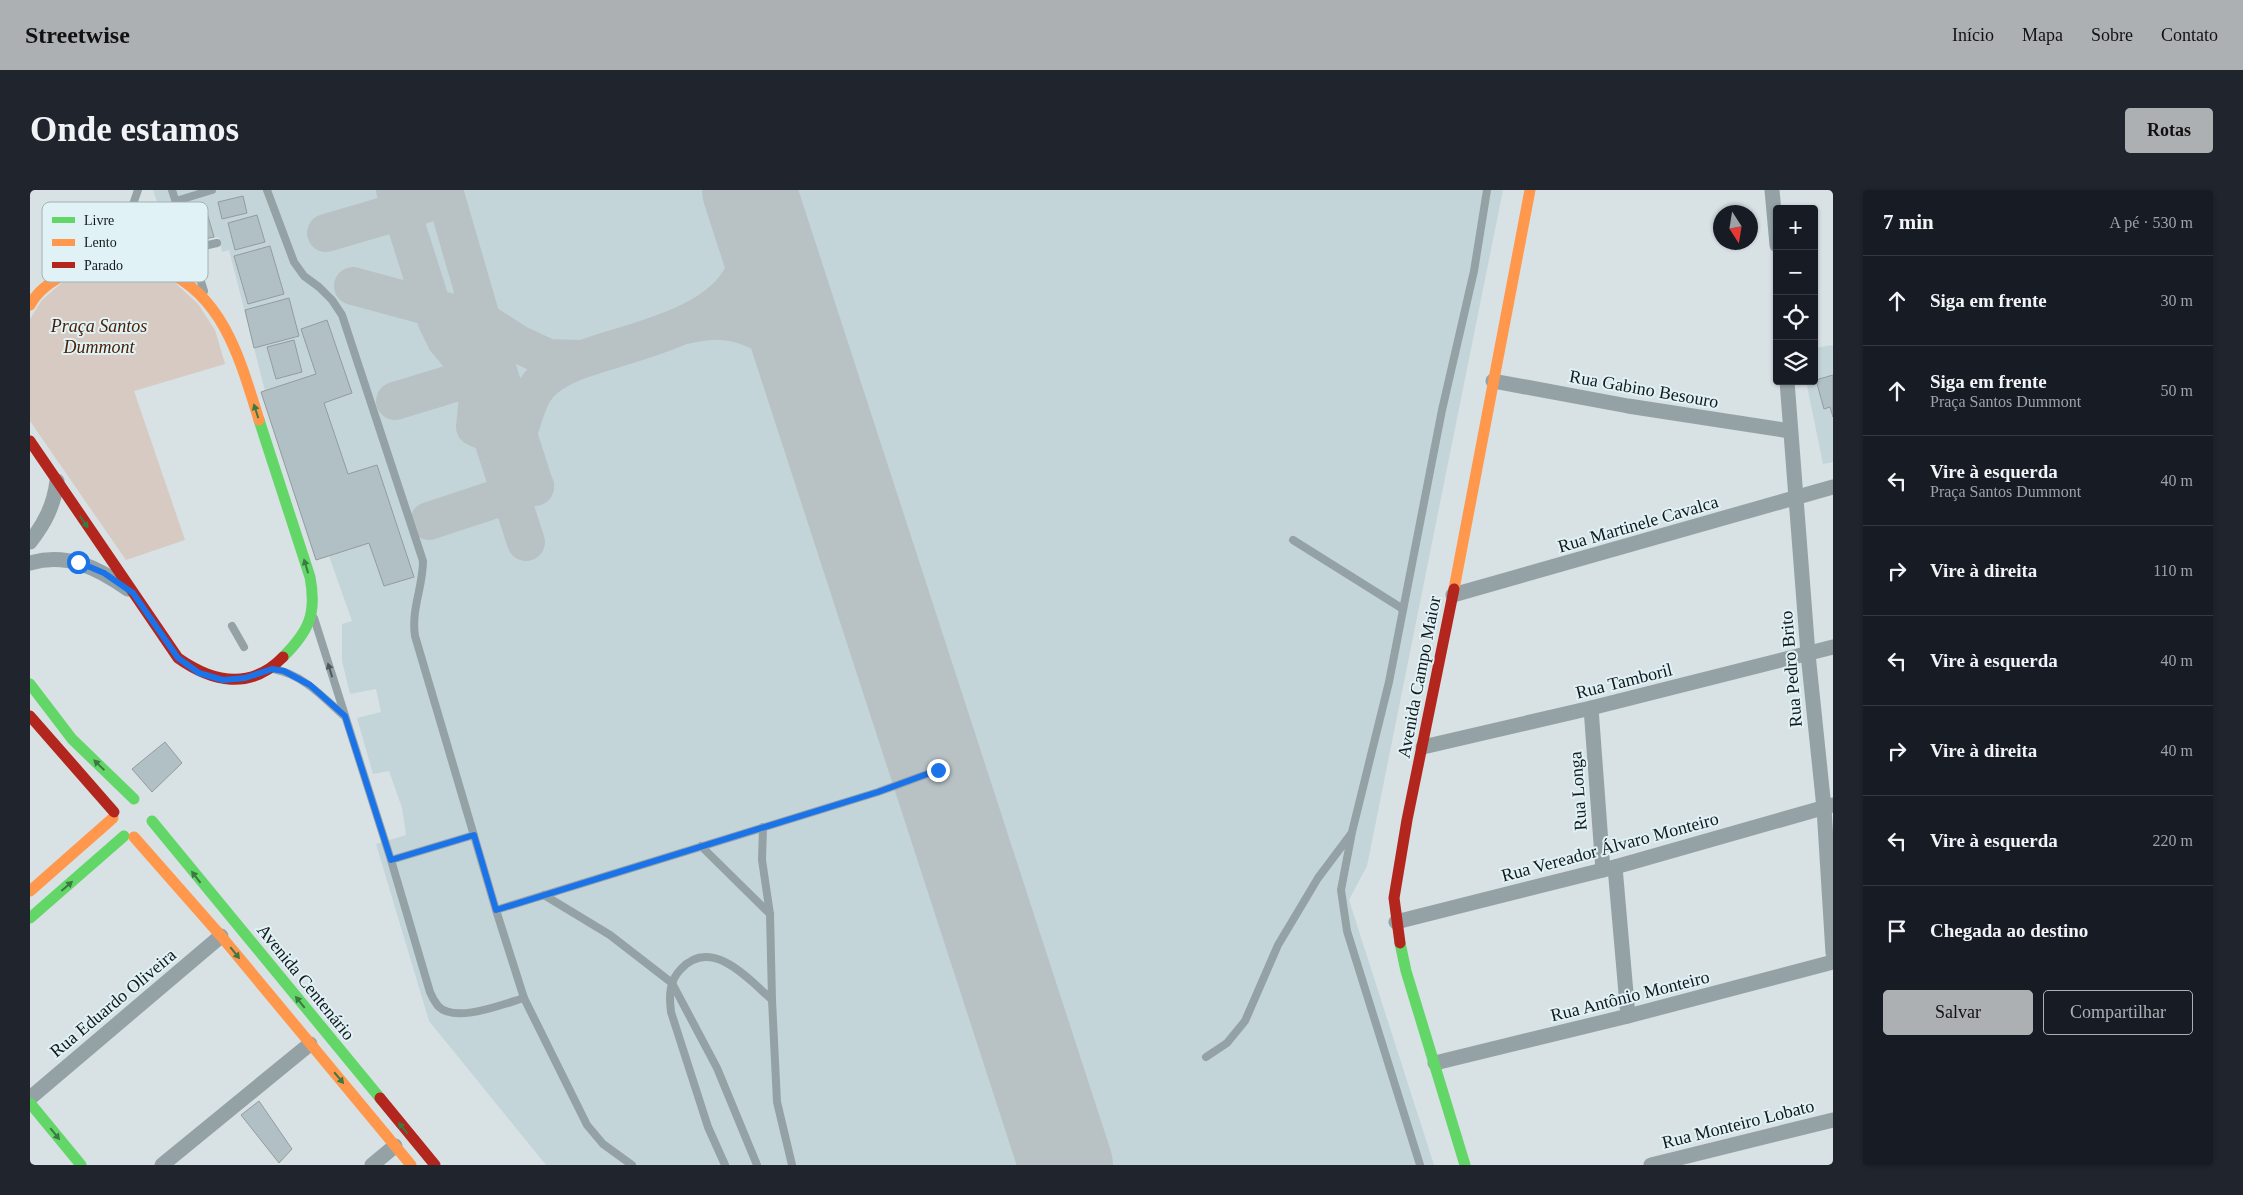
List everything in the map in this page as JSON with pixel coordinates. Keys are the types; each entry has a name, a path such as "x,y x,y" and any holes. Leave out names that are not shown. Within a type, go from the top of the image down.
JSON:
{"street":[{"name":"Avenida Campo Maior","path":"1465,1165 1406,971 1396,922 1394,898 1530,190"},
{"path":"1772,190 1773,205"},
{"path":"30,290 47,282"},
{"path":"30,305 54,282"},
{"path":"30,441 178,658 199,673 223,680 245,678 272,669 294,646 313,614 314,598 310,577 242,363 227,329 207,300 187,282"},
{"name":"Rua Gabino Besouro","path":"1493,381 1628,406 1790,431"},
{"name":"Rua Pedro Brito","path":"1787,385 1808,654 1829,816 1833,953"},
{"path":"30,542 47,516 55,498 57,481"},
{"name":"Rua Martinele Cavalca","path":"1453,595 1833,487"},
{"path":"30,563 58,558 78,562 104,573 133,593"},
{"name":"Rua Tamboril","path":"1423,747 1591,708 1833,647"},
{"path":"30,684 72,739 134,799 148,806 152,820 146,832 129,836 30,918"},
{"name":"Rua Longa","path":"1591,708 1628,1016"},
{"path":"30,716 114,815 117,830 129,836"},
{"path":"30,891 114,815 122,802 134,799"},
{"name":"Rua Vereador Álvaro Monteiro","path":"1396,922 1829,816"},
{"name":"Avenida Centenário","path":"152,820 213,899 256,948 435,1165"},
{"name":"Avenida Centenário","path":"129,836 221,936 411,1165"},
{"name":"Rua Eduardo Oliveira","path":"30,1098 221,936"},
{"name":"Rua Antônio Monteiro","path":"1435,1063 1628,1016 1833,962"},
{"path":"162,1165 310,1044"},
{"path":"30,1104 81,1165"},
{"name":"Rua Monteiro Lobato","path":"1651,1165 1833,1120"},
{"path":"372,1165 395,1146"}],"lane":[{"path":"134,202 138,190"},
{"path":"172,190 176,201 212,190"},
{"path":"267,190 294,262 304,276 320,287 332,300 342,315 423,561 423,573 415,603 413,621 415,636 524,998 587,1125 603,1144 632,1165"},
{"path":"1420,1165 1347,931 1341,890 1352,832 1388,682 1442,410 1474,271 1486,190"},
{"path":"208,245 217,243"},
{"path":"201,282 207,300"},
{"path":"1293,540 1403,609"},
{"path":"313,614 391,860 430,992 438,1006 449,1013 462,1015 524,998"},
{"path":"232,626 244,647"},
{"path":"272,669 284,671 310,685 345,716"},
{"path":"496,910 878,792 938,770"},
{"path":"763,827 762,860 770,914 777,1102 792,1165"},
{"path":"1206,1058 1227,1042 1245,1021 1278,945 1318,878 1352,832"},
{"path":"391,860 474,835"},
{"path":"701,846 770,914"},
{"path":"544,895 610,935 672,983 717,1068 757,1165"},
{"path":"725,1165 708,1127 671,1012 669,998 672,983 679,970 691,958 710,956 737,968 772,1000"}],"shaded area":[{"path":"153,190 1503,190 1367,866 1349,900 1434,1165 546,1165 429,1021 376,844 406,835 402,808 389,771 373,774 357,718 381,712 376,689 350,694 342,661 342,624 352,621 329,556 316,560 261,392 265,391 229,250 222,252 219,237 208,239 208,202 157,202"},
{"path":"1833,345 1833,462 1823,464 1807,385 1818,385 1818,347"}],"green space":[{"name":"Praça Santos Dummont","path":"63,282 174,282 198,304 215,330 225,364 134,391 185,540 126,560 30,421 30,319 42,300"}],"building":[{"path":"243,196 247,213 222,219 218,202"},
{"path":"257,215 265,242 235,250 228,223"},
{"path":"208,216 214,237 208,238"},
{"path":"270,246 284,294 248,304 234,256"},
{"path":"289,298 299,336 254,348 245,310"},
{"path":"327,320 352,393 324,403 348,474 377,465 414,577 384,586 369,543 316,560 261,392 316,374 301,329"},
{"path":"294,340 302,372 276,379 267,347"},
{"path":"1833,375 1833,417 1830,407 1824,409 1817,385 1818,379"},
{"path":"165,742 182,763 152,792 132,769"},
{"path":"259,1101 292,1149 279,1163 241,1115"}],"taxiway":[{"path":"395,190 437,322 446,340 468,366 478,397 475,427 491,434 526,542"},
{"path":"444,190 482,321 535,487"},
{"path":"326,233 425,204"},
{"path":"518,433 532,394 552,373 582,359 653,337 675,328 697,318 716,306 732,292 743,274 751,253 757,215"},
{"path":"353,286 482,321 518,344 548,358 582,359"},
{"path":"685,325 716,321 745,325 778,343 807,368"},
{"path":"395,401 497,370"},
{"path":"429,521 535,486"}],"runway":[{"path":"749,190 1066,1165"}],"traffic: fast":[{"path":"259,420 310,577 312,590 309,621 299,639 283,657"},
{"path":"30,684 72,739 134,799"},
{"path":"152,821 380,1098"},
{"path":"30,918 124,836"},
{"path":"1400,943 1406,971 1465,1165"},
{"path":"30,1103 81,1165"}],"traffic: slow":[{"path":"1454,589 1530,190"},
{"path":"30,305 41,291 52,282"},
{"path":"184,282 203,298 217,315 228,334 245,376 259,420"},
{"path":"30,891 113,818"},
{"path":"134,837 221,936 411,1165"}],"traffic: jam":[{"path":"30,441 178,658 204,673 217,677 244,679 270,668 283,657"},
{"path":"1400,943 1394,898 1407,820 1454,589"},
{"path":"30,716 114,812"},
{"path":"380,1098 435,1165"}],"route":[{"path":"78,562 104,573 133,593 178,658 199,673 223,680 245,678 272,669 284,671 310,685 345,716 391,860 474,835 496,910 878,792 938,770"}]}
